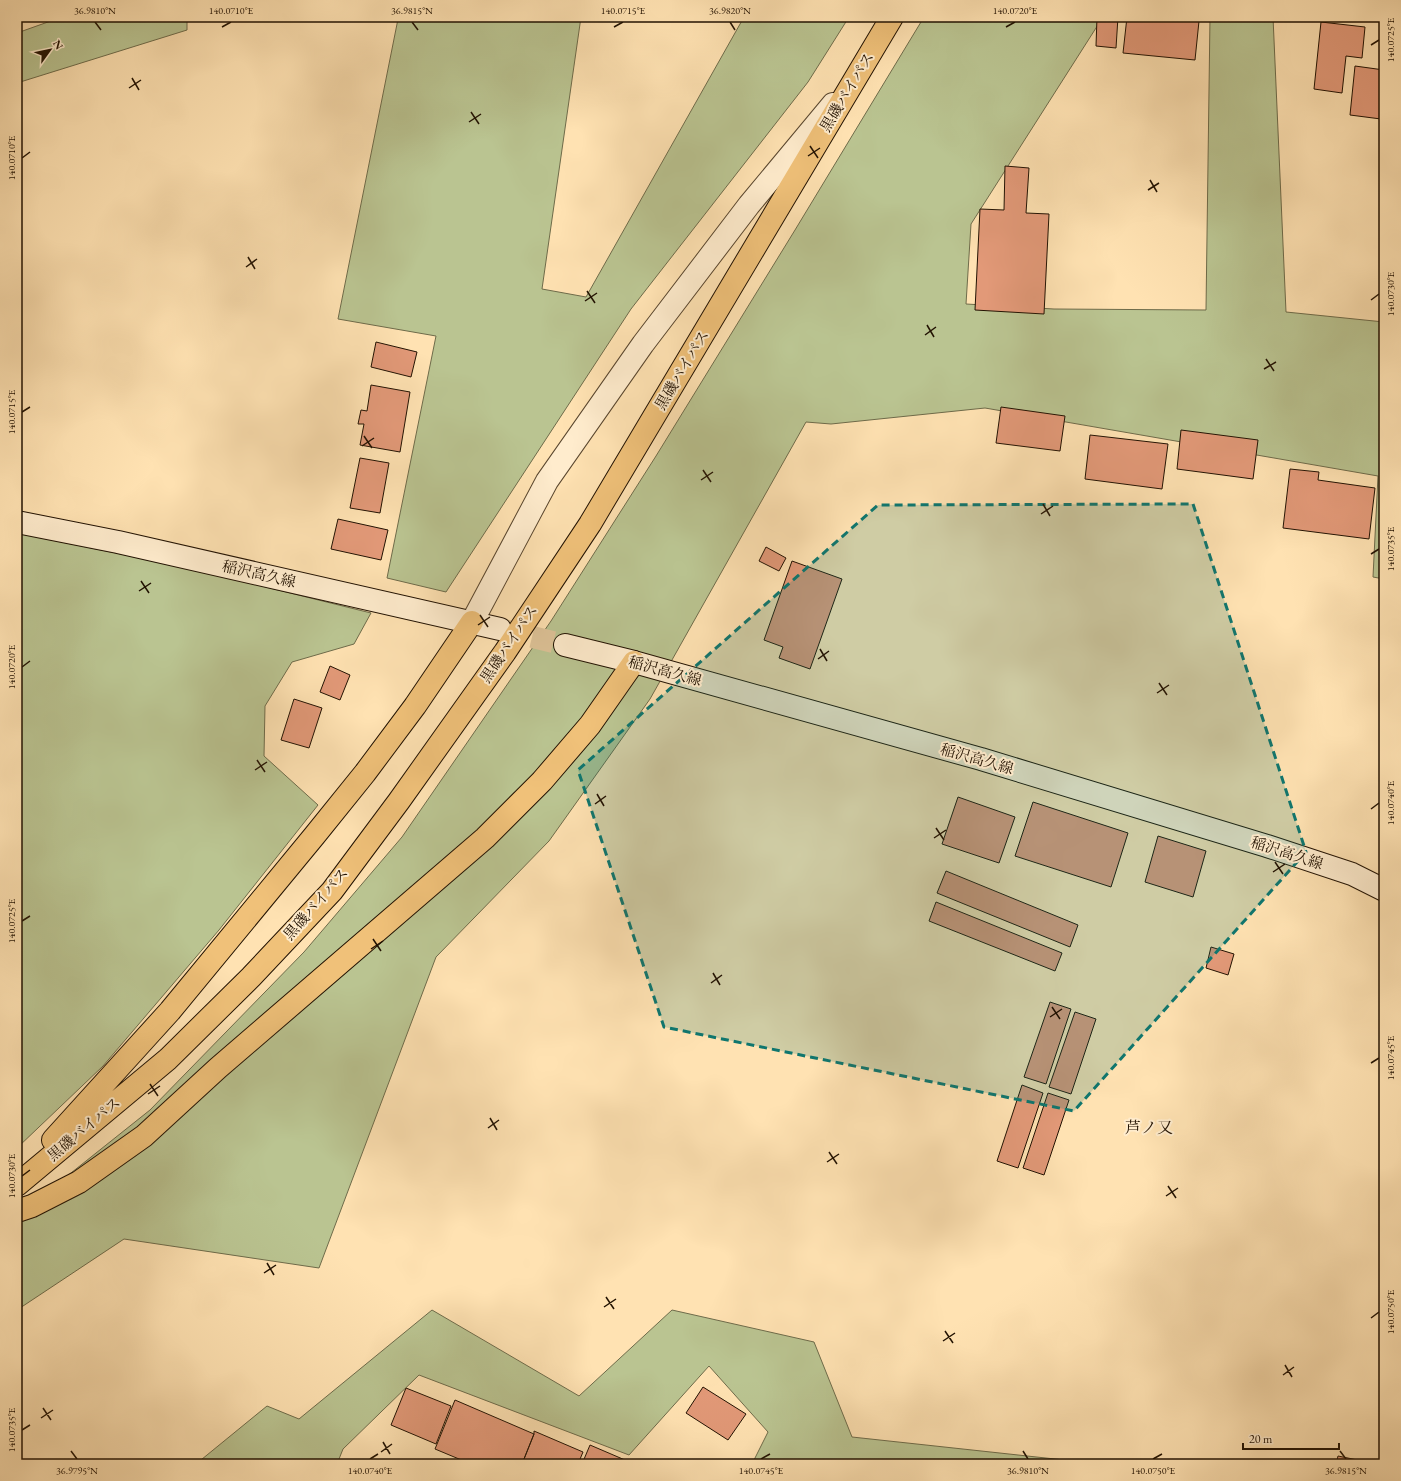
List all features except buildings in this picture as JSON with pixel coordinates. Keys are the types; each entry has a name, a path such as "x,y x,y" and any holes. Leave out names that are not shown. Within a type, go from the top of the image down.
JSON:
{"highway":[{"name":"黒磯バイパス","path":"17,1185 173,1054 251,977 332,891 386,819 505,652 590,524 892,17"},
{"path":"17,1180 170,1011 320,829 416,706 472,622"},
{"path":"17,1211 32,1206 80,1182 144,1136 218,1068 485,838 542,781 590,725 634,662"}],"main road":[{"path":"472,622 548,481 639,350 749,205 857,74"},
{"name":"稲沢高久線","path":"17,522 126,544 500,629"},
{"name":"稲沢高久線","path":"565,645 634,662 1011,768 1345,871 1384,890"}],"highlighted area":[{"path":"1193,504 1306,852 1074,1111 664,1027 578,770 878,505"}],"green space":[{"path":"62,17 187,17 187,30 17,83 17,33"},
{"path":"403,17 581,17 542,289 586,297 744,17 849,17 808,82 631,309 446,592 387,578 436,336 338,319 398,19"},
{"path":"924,17 1103,17 971,224 966,304 1054,309 1206,310 1210,17 1273,17 1286,312 1384,322 1384,579 1373,577 1378,476 985,408 831,424 806,422 650,699 549,841 436,957 319,1268 124,1239 17,1310 17,1216 150,1110 304,952 402,837 551,621 656,456"},
{"path":"17,533 185,567 371,613 354,644 292,662 265,706 264,756 318,805 219,930 103,1066 17,1148"},
{"path":"432,1310 579,1396 672,1310 814,1342 852,1437 1101,1464 752,1464 768,1432 709,1366 629,1455 419,1375 343,1449 337,1464 196,1464 267,1406 299,1419"}],"tunnel":[{"path":"500,629 565,645"}],"district":[{"name":"芦ノ又","path":"1149,1127"}]}
